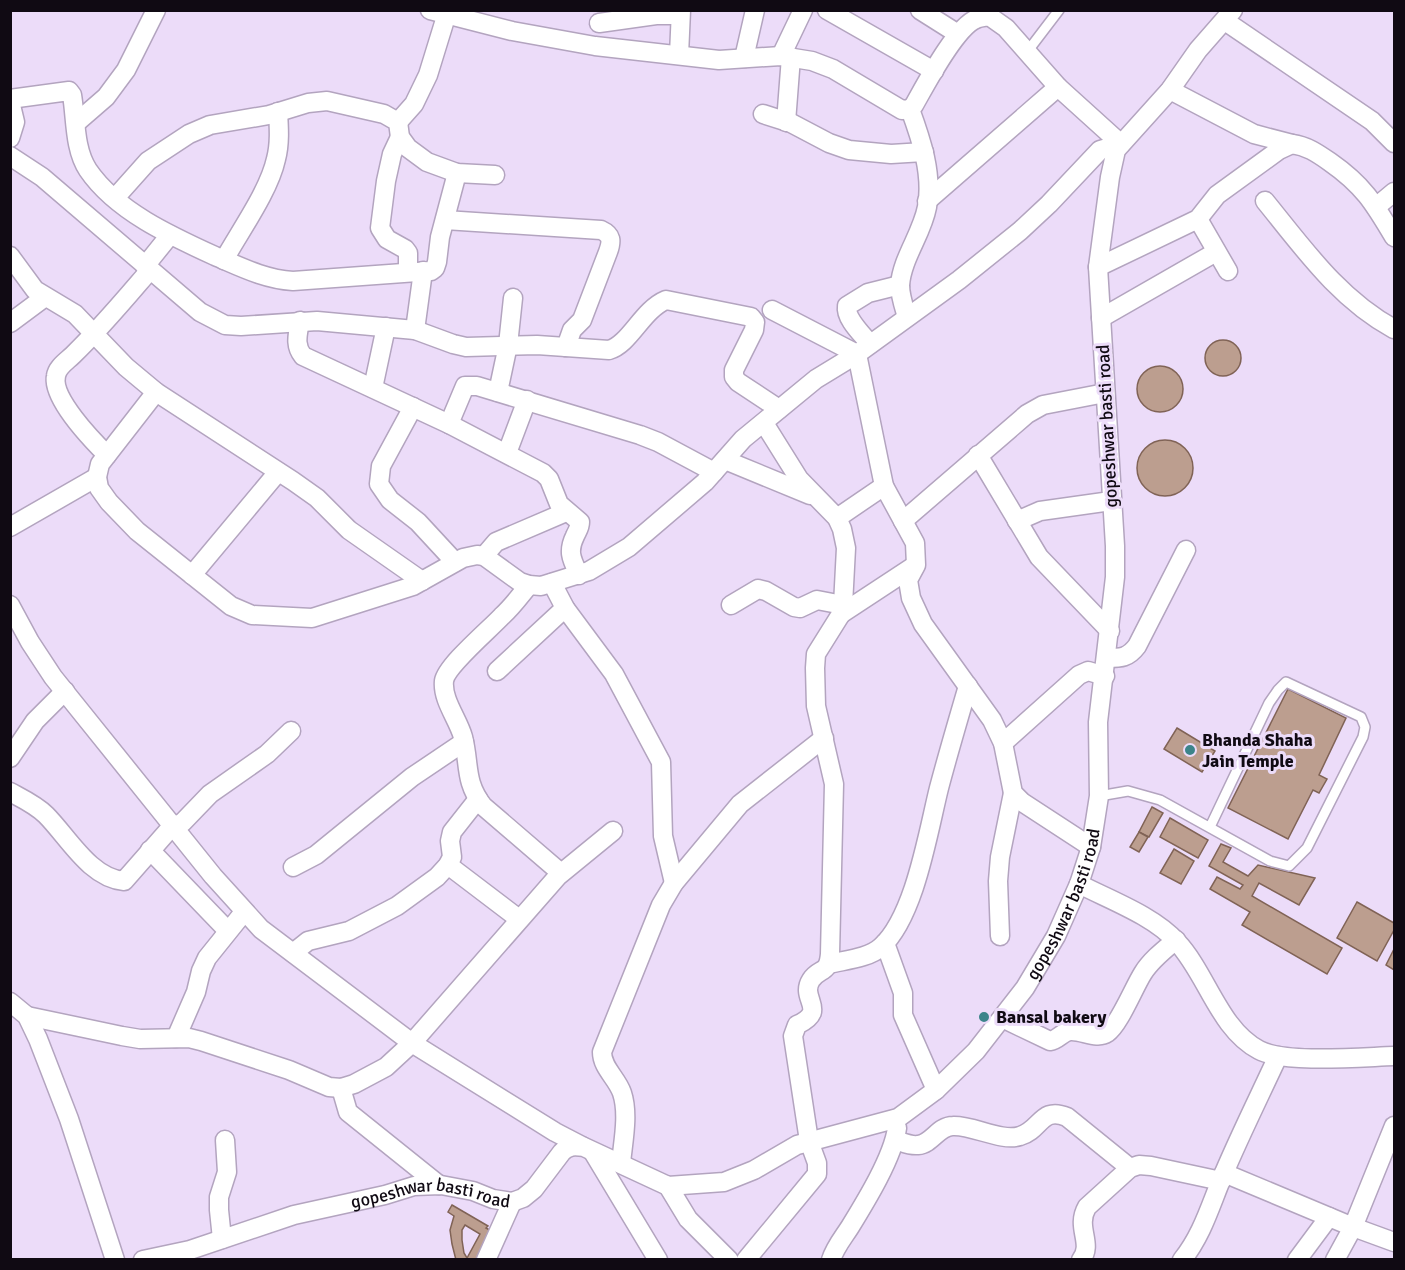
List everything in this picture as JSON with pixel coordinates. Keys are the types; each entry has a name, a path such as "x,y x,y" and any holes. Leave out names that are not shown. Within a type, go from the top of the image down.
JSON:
{"street":[{"path":"76,123 106,97 126,70 156,10"},
{"path":"744,58 755,10"},
{"path":"786,122 786,56 803,10"},
{"path":"827,10 934,71"},
{"path":"920,10 958,34"},
{"path":"415,330 416,271 405,249 387,239 381,228 391,161 399,130 428,75 442,12 512,31 595,46 719,60 786,56 812,61 832,69 902,110 910,109 914,105 958,34 977,18 992,13 1058,87 1119,147"},
{"path":"595,46 600,17 680,13 679,55"},
{"path":"156,392 100,464 97,477 99,488 108,502 136,531 231,606 242,612 252,615 312,618 413,586 469,556 484,556 520,582 541,586 589,571 629,547 705,482 743,440 816,379 864,349 960,280 1020,231 1100,150 1119,147 1170,90 1198,50 1229,16 1372,121 1395,143"},
{"path":"927,201 1058,87"},
{"path":"1170,90 1254,134 1311,149 1345,172 1360,186 1395,237"},
{"path":"10,138 15,122 10,100 69,92 72,94 80,154 87,169 126,208 170,235 224,260 266,277 293,281 431,271 435,268 440,237 457,173"},
{"path":"115,198 148,161 189,134 210,125 327,101 384,114 399,130 408,148 427,162 457,173 495,175"},
{"path":"907,317 900,285 905,265 922,223 927,201 924,152 910,109"},
{"path":"224,260 260,196 276,160 279,138 278,112"},
{"path":"763,114 849,150 891,154 924,152"},
{"path":"1098,267 1198,219 1217,195 1279,150 1292,144"},
{"name":"gopeshwar basti road","path":"143,1260 190,1250 294,1215 385,1195 414,1186 439,1185 473,1191 493,1199 512,1202 523,1198 534,1189 566,1148 588,1150 668,1186 714,1185 753,1170 797,1145 898,1118 936,1090 976,1051 1025,988 1056,936 1079,884 1091,847 1099,796 1098,722 1115,578 1098,267 1110,177 1119,147"},
{"path":"10,156 42,177 200,312 225,325 241,327 300,321 415,330 466,347 508,345 609,350 614,348 656,304 666,300 752,318 755,322 754,330 734,370 734,377 779,410"},
{"path":"1376,207 1395,192"},
{"path":"1265,201 1319,268 1347,296 1371,316 1395,329"},
{"path":"1198,219 1228,271"},
{"path":"446,220 607,233 612,242 582,320 572,330 566,347"},
{"path":"107,455 85,433 65,405 57,388 55,377 59,368 95,333 148,268 170,235"},
{"path":"1101,318 1211,255"},
{"path":"10,256 27,282 45,297 75,314 126,367 156,392 317,498 349,530 422,581"},
{"path":"900,285 868,293 847,306 846,312 864,349 884,486 915,543 916,565 908,580 915,611 992,720 1003,743 1013,793 1000,857 998,881 1000,936"},
{"path":"10,324 45,297"},
{"path":"498,392 508,345 513,298"},
{"path":"772,310 864,349"},
{"path":"300,321 297,341 298,350 303,356 449,424 543,473 549,479 559,504 580,522 569,550 579,575"},
{"path":"374,388 386,327"},
{"path":"449,424 465,386 470,385 640,435 719,466 820,499"},
{"path":"903,521 1012,425 1043,405 1104,393"},
{"path":"507,453 527,400"},
{"path":"413,407 381,466 379,484 390,500 418,522 456,562"},
{"path":"746,1260 817,1174 818,1163 809,1141 793,1036 797,1025 809,1020 813,1013 809,989 811,980 824,971 829,964 834,784 816,698 816,654 842,610 846,548 837,518 799,479 764,423"},
{"path":"978,455 1039,557 1110,632"},
{"path":"192,575 278,472"},
{"path":"10,527 97,477"},
{"path":"837,518 884,486"},
{"path":"1017,521 1040,511 1111,501"},
{"path":"484,556 496,542 566,512"},
{"path":"1003,743 1079,675 1106,667 1131,654 1186,550"},
{"path":"842,610 916,565"},
{"path":"552,583 565,608 614,674 661,762 663,836 674,883"},
{"path":"529,585 446,675 444,682 447,697 464,742 469,782 478,799 483,806 561,873"},
{"path":"730,605 758,589 794,607 800,608 817,600 842,610"},
{"path":"10,605 30,642 65,691 244,912 261,929 412,1043 588,1150 658,1260"},
{"path":"497,671 565,608"},
{"path":"829,964 879,949 898,924 913,889 947,756 968,686"},
{"path":"10,758 35,721 65,691"},
{"path":"10,792 45,814 81,856 106,875 124,881 167,832 176,827 210,794 267,754 291,731"},
{"path":"621,1163 624,1101 618,1083 603,1063 602,1052 661,905 674,883 740,804 824,738"},
{"path":"293,867 316,855 412,777 464,742"},
{"path":"1013,793 1022,802 1091,847"},
{"path":"293,953 308,941 349,931 397,906 437,877 448,866 452,857 450,841 452,832 478,799"},
{"path":"27,1016 122,1036 201,1041 289,1070 329,1087 341,1088 354,1084 386,1067 412,1043 561,873 613,831"},
{"path":"150,850 228,931"},
{"path":"448,866 519,919"},
{"path":"1079,884 1154,923 1176,940 1193,962 1238,1035 1259,1050 1288,1058 1395,1056"},
{"path":"176,1038 196,992 207,958 244,912"},
{"path":"1002,1018 1050,1041 1071,1031 1105,1034 1114,1025 1144,971 1176,940"},
{"path":"885,943 903,993 903,1015 936,1090"},
{"path":"10,1002 27,1016 38,1039 69,1119 115,1260"},
{"path":"1182,1260 1193,1246 1278,1056"},
{"path":"341,1088 348,1112 439,1185"},
{"path":"895,1140 919,1145 927,1142 944,1127 955,1125 1011,1137 1021,1136 1051,1113 1058,1113 1067,1117 1130,1168"},
{"path":"831,1260 895,1140 898,1118"},
{"path":"1335,1260 1353,1227 1395,1126"},
{"path":"222,1239 219,1197 227,1172 225,1140"},
{"path":"1081,1260 1086,1248 1082,1216 1087,1207 1130,1168 1139,1165 1222,1177 1395,1242"},
{"path":"668,1186 688,1219 729,1260"},
{"path":"486,1260 512,1202"},
{"path":"1297,1260 1329,1217"}],"lane":[{"path":"1027,52 1059,10"},
{"path":"1099,796 1128,791 1142,793 1160,800 1270,861 1289,866 1307,848 1364,737 1365,727 1361,717 1286,682 1269,703 1210,827"}],"building":[{"path":"1223,340 1236,345 1241,358 1236,371 1223,376 1210,371 1205,358 1210,345"},
{"path":"1160,366 1176,373 1183,389 1176,405 1160,412 1144,405 1137,389 1144,373"},
{"path":"1165,440 1180,445 1188,453 1193,468 1188,483 1180,491 1165,496 1150,491 1142,483 1137,468 1142,453 1150,445"},
{"path":"1288,689 1346,718 1319,775 1327,779 1319,793 1313,790 1288,839 1228,808"},
{"name":"Bhanda Shaha Jain Temple","path":"1177,728 1215,751 1202,772 1164,749"},
{"path":"1152,807 1163,813 1149,837 1139,832"},
{"path":"1170,818 1208,840 1198,858 1160,837"},
{"path":"1139,832 1148,837 1139,852 1130,847"},
{"path":"1221,844 1231,848 1223,862 1248,876 1258,865 1315,878 1299,905 1259,883 1252,896 1342,948 1327,974 1242,925 1250,912 1210,889 1217,877 1240,889 1243,885 1209,866"},
{"path":"1174,849 1194,861 1181,884 1160,873"},
{"path":"1357,902 1394,923 1394,930 1377,961 1337,938"},
{"path":"1394,949 1394,970 1386,965"},
{"path":"452,1205 488,1226 486,1228 495,1233 480,1260 456,1260 450,1230 454,1216 448,1212","holes":["465,1225 480,1234 467,1258 464,1253 462,1230"]}],"place":[{"name":"Bhanda Shaha Jain Temple","path":"1190,750"},
{"name":"Bansal bakery","path":"984,1017"}]}
